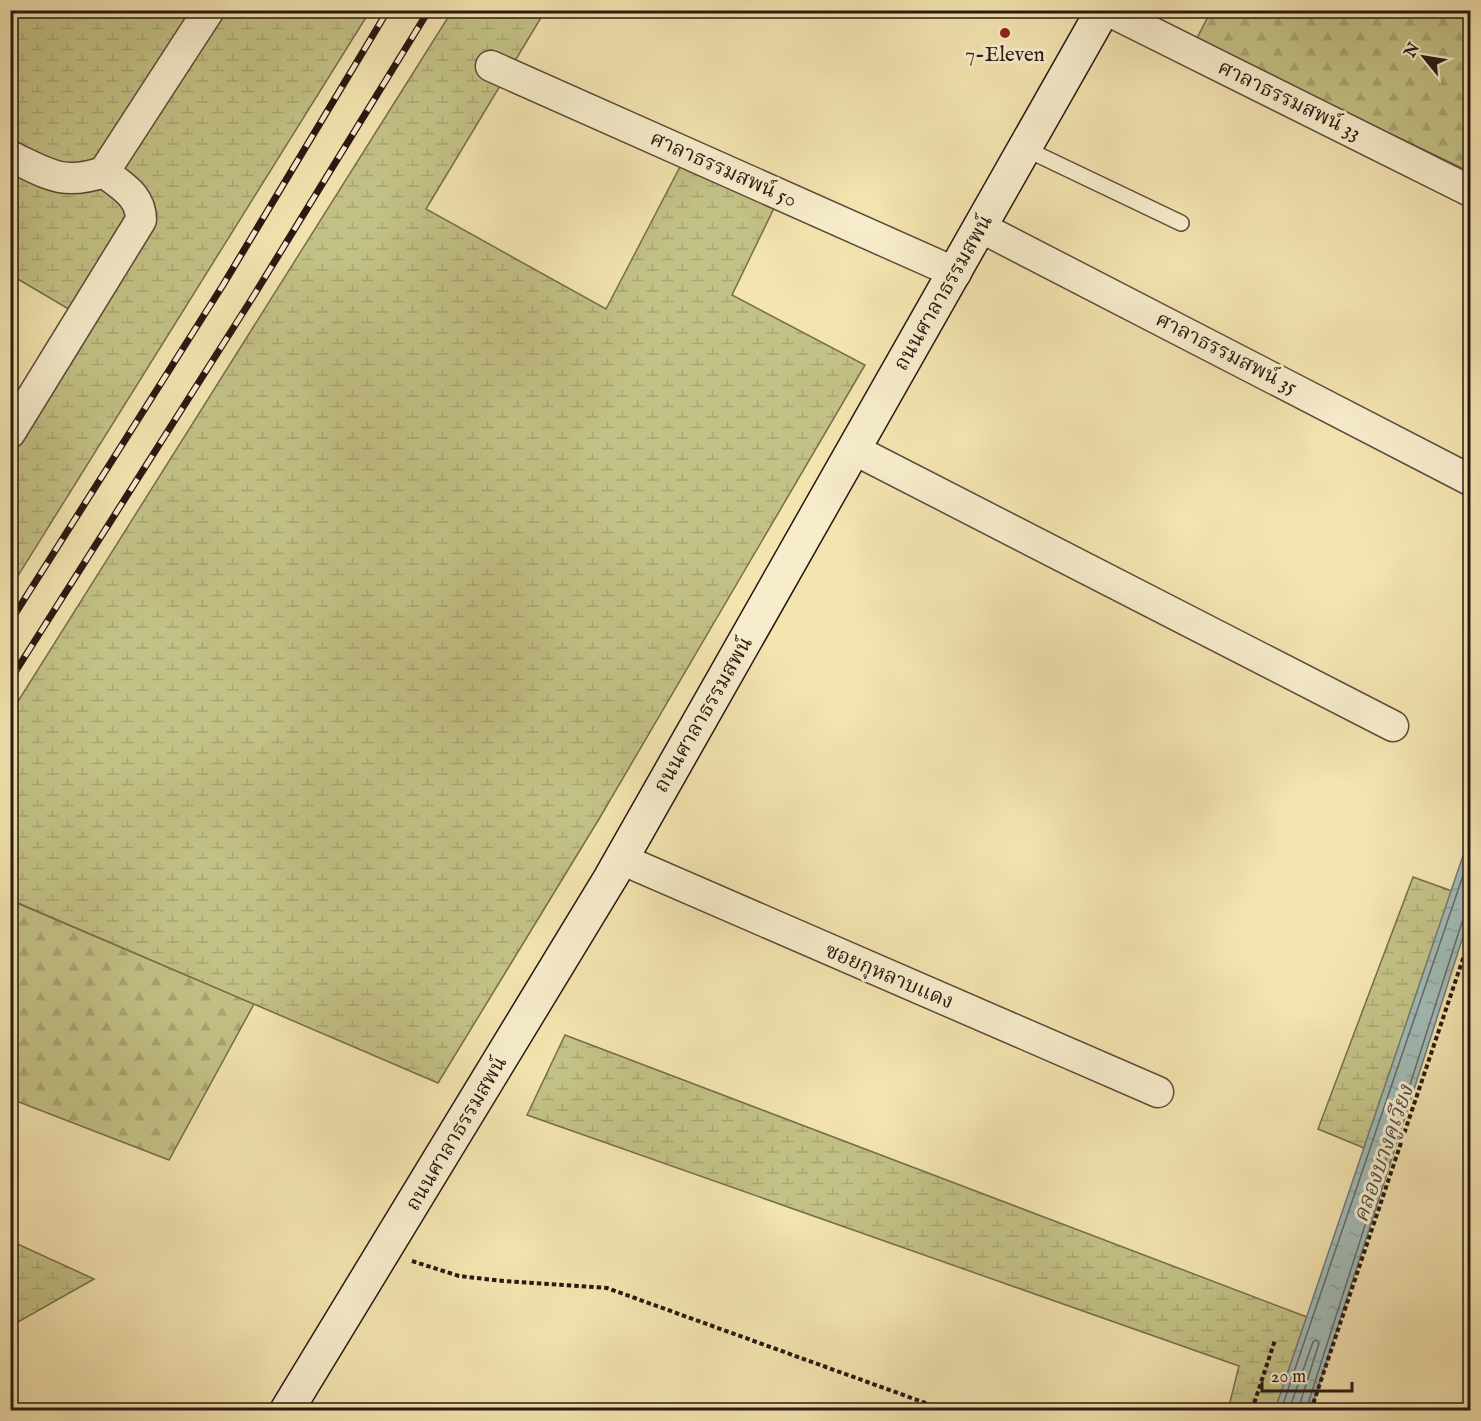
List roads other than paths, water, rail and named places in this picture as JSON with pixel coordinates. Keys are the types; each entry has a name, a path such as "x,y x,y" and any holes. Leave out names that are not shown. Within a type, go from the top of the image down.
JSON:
{"street":[{"path":"10,156 56,177 82,179 104,172 209,10"},
{"name":"ถนนศาลาธรรมสพน์","path":"288,1410 385,1253 621,859 1105,10"},
{"name":"ศาลาธรรมสพน์ 33","path":"1105,10 1470,191"},
{"name":"ศาลาธรรมสพน์ 50","path":"491,66 956,273"},
{"path":"10,434 141,220 141,209 136,197 104,172"},
{"name":"ศาลาธรรมสพน์ 35","path":"982,228 1470,480"},
{"path":"855,450 1393,726"},
{"name":"ซอยกุหลาบแดง","path":"621,859 1158,1092"}],"lane":[{"path":"1026,149 1181,223"}],"water":[{"name":"คลองบางคูเวียง","path":"1470,835 1470,915 1311,1410 1275,1410"}],"railway":[{"path":"10,622 223,285 388,10"},
{"path":"10,680 251,300 429,10"}],"place":[{"name":"7-Eleven","path":"1005,33"}]}
